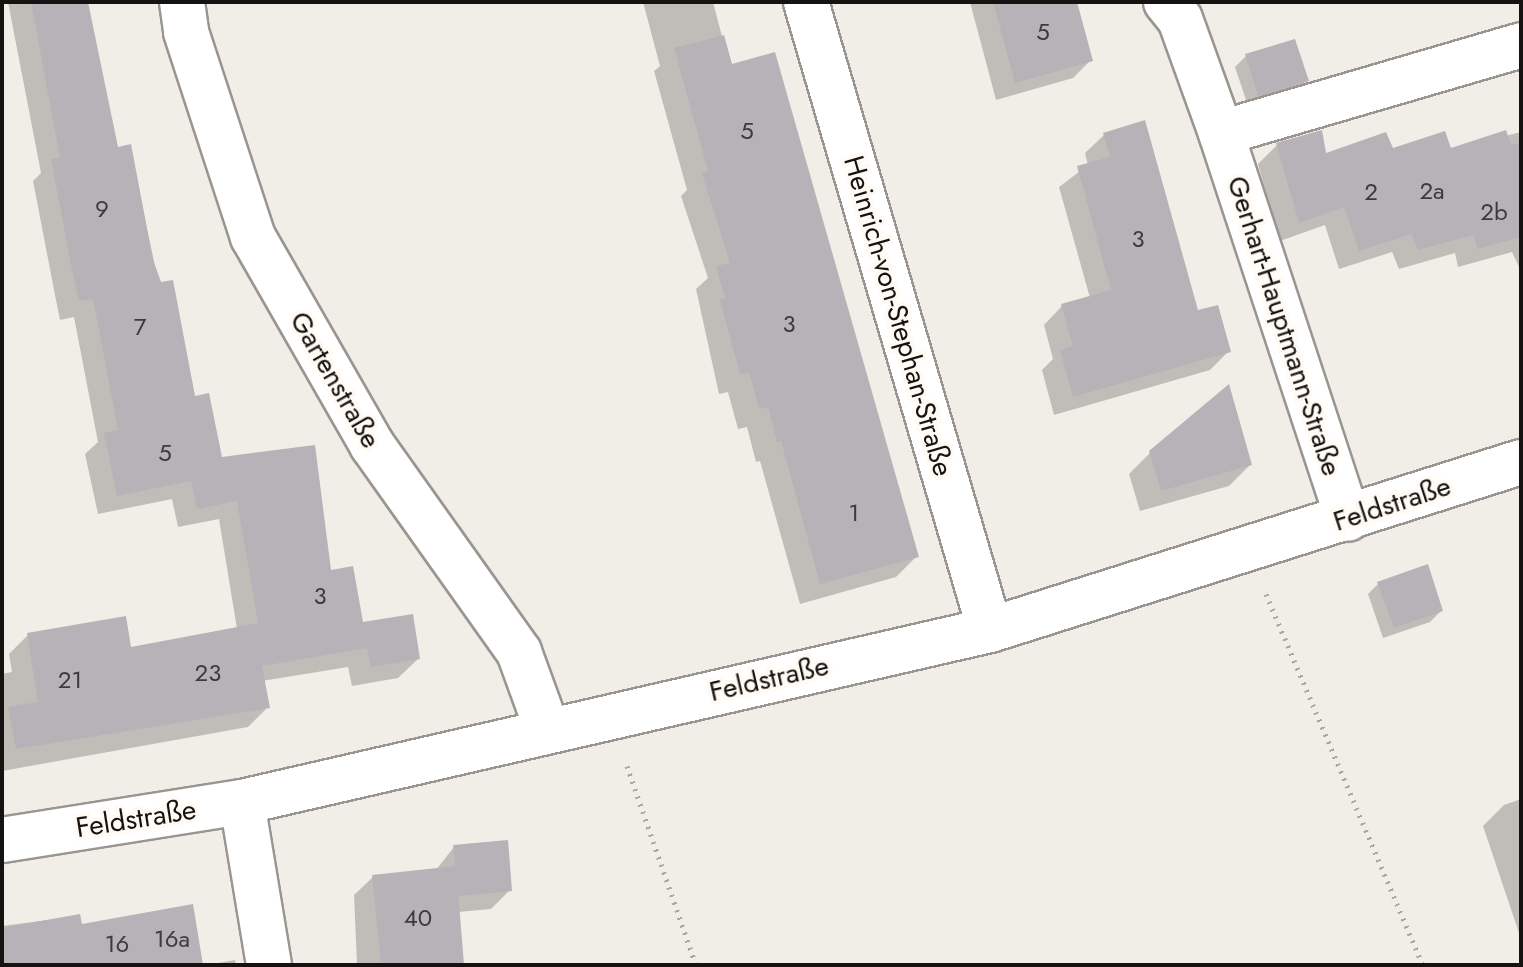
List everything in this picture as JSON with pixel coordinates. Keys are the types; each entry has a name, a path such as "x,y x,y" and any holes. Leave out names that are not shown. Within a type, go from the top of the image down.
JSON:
{"street":[{"name":"Gartenstraße","path":"182,2 186,32 253,237 372,445 519,652 547,729"},
{"name":"Heinrich-von-Stephan-Straße","path":"806,2 990,630"},
{"name":"Gerhart-Hauptmann-Straße","path":"1166,2 1180,19 1221,133 1348,519"},
{"path":"1221,133 1521,45"},
{"name":"Feldstraße","path":"2,840 242,802 547,729 990,630 1521,462"},
{"path":"242,802 269,965"}],"path":[{"path":"1252,549 1274,624 1423,965"},
{"path":"610,715 696,965"}],"building":[{"path":"31,2 88,2 118,147 131,144 153,260 161,282 173,280 195,396 209,393 222,457 315,445 331,570 353,566 363,622 413,614 420,659 371,667 367,648 262,666 270,708 16,749 8,707 38,702 27,633 126,616 131,647 258,623 237,501 197,509 191,481 117,496 104,433 118,430 93,299 79,301 73,275 51,159 60,158"},
{"path":"993,2 1077,2 1093,61 1015,83"},
{"path":"724,35 732,64 775,52 919,557 820,584 781,441 777,442 768,407 759,409 749,372 740,374 720,300 725,298 716,266 730,263 702,173 708,171 674,48"},
{"path":"1295,39 1309,81 1258,96 1245,54"},
{"path":"1145,120 1198,310 1218,305 1231,352 1073,397 1060,350 1073,346 1061,304 1111,290 1077,166 1110,157 1103,133"},
{"path":"1322,130 1326,153 1386,132 1393,148 1445,131 1451,148 1506,130 1511,145 1521,143 1521,237 1477,249 1474,235 1418,250 1411,234 1359,251 1344,207 1299,223 1276,143"},
{"path":"1229,384 1252,465 1161,491 1149,451"},
{"path":"1428,564 1443,611 1394,628 1377,582"},
{"path":"508,840 512,891 459,896 453,845"},
{"path":"456,866 464,965 381,965 372,875"},
{"path":"193,904 203,965 2,965 2,928 80,914 82,924"}]}
